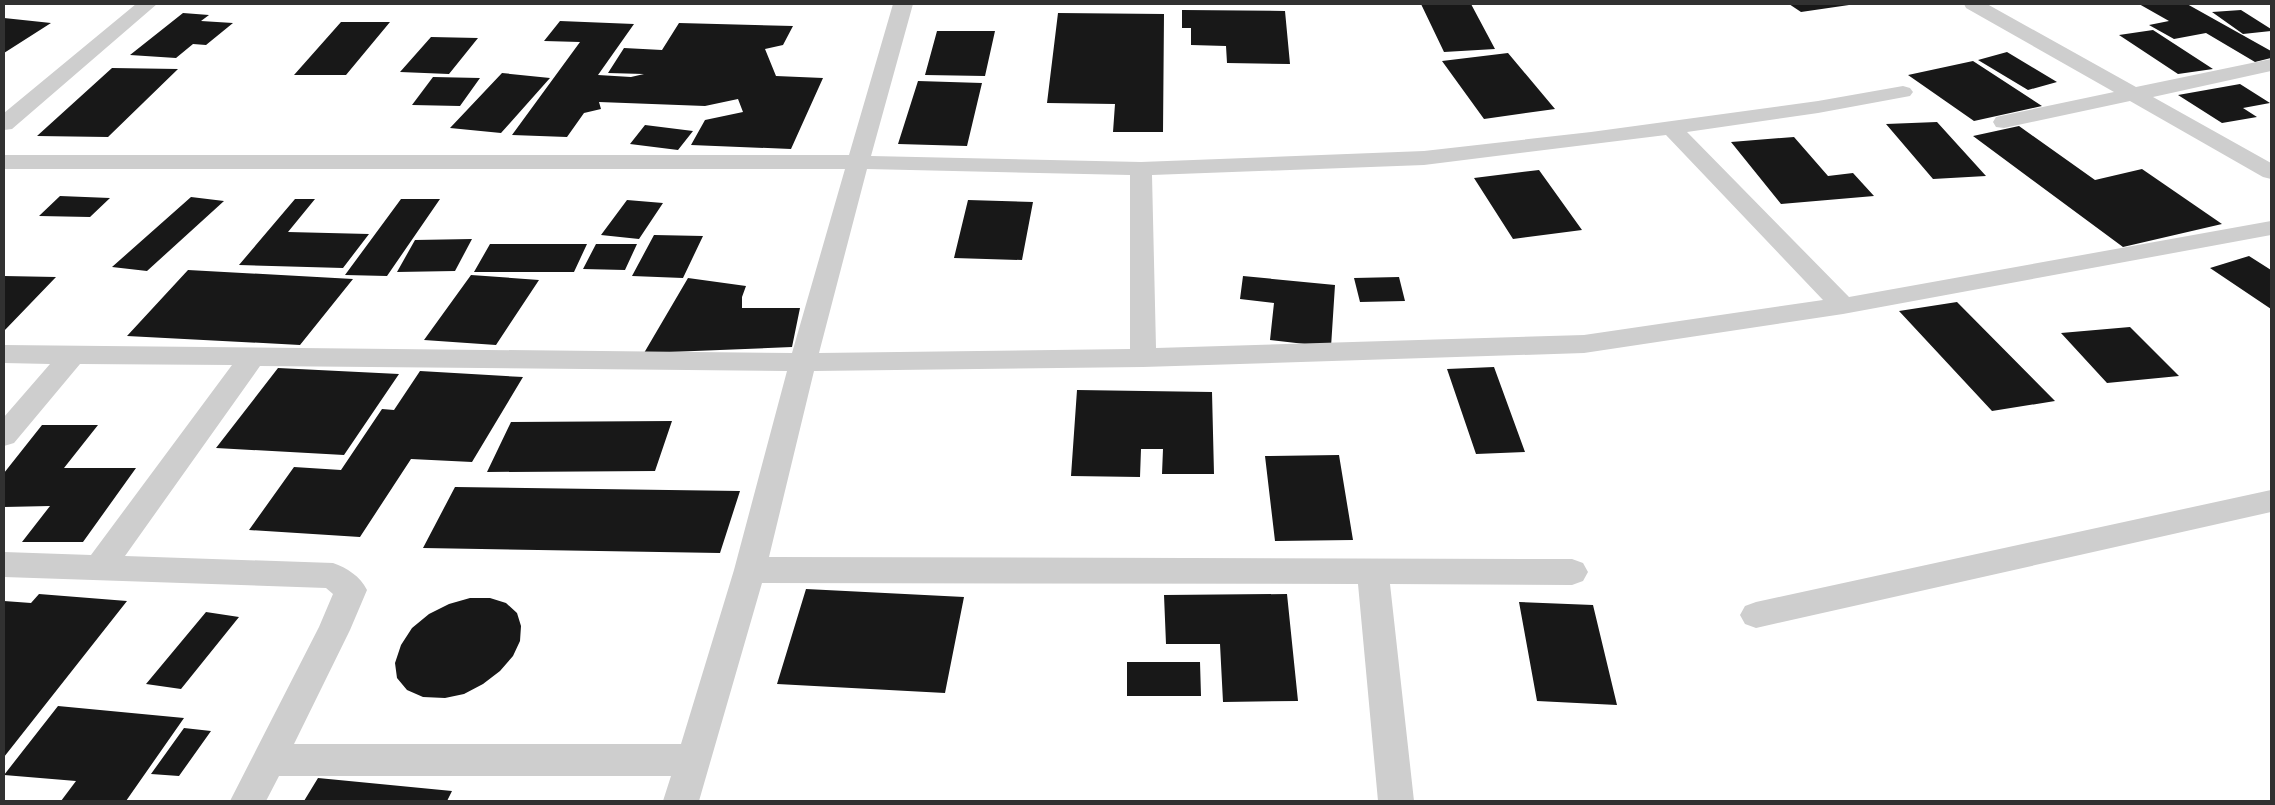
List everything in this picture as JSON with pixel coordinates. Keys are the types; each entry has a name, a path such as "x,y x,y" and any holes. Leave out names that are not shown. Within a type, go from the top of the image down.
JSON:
{"street":[{"path":"4,124 148,4"},
{"path":"681,801 750,570 803,362 903,4"},
{"path":"1973,4 2271,172"},
{"path":"2004,122 2271,65"},
{"path":"4,162 858,162 1142,169 1424,158 1818,107 1903,92"},
{"path":"1670,127 1843,306"},
{"path":"1142,169 1143,358"},
{"path":"4,354 803,362 1143,358 1584,344 1843,306 2271,228"},
{"path":"4,436 73,354"},
{"path":"100,567 252,357"},
{"path":"1756,615 2271,501"},
{"path":"4,565 333,576 351,590 334,630 248,801"},
{"path":"750,570 1572,572"},
{"path":"1374,572 1396,801"},
{"path":"270,760 694,760"}],"building":[{"path":"1421,4 1471,4 1495,49 1444,52"},
{"path":"1789,4 1849,4 1849,5 1801,12"},
{"path":"2139,4 2187,4 2271,51 2271,58 2255,62 2206,33 2174,39 2149,25 2169,21"},
{"path":"1182,10 1285,11 1290,64 1227,63 1226,46 1191,45 1191,28 1182,28"},
{"path":"2241,10 2271,29 2271,31 2243,34 2212,12"},
{"path":"183,13 209,15 201,21 233,23 206,45 193,44 176,58 130,55"},
{"path":"1058,13 1164,14 1163,132 1113,132 1115,104 1047,103"},
{"path":"4,18 51,23 4,53"},
{"path":"560,21 634,24 598,75 631,77 644,74 608,73 624,48 662,50 679,23 793,26 783,45 765,49 776,76 823,78 791,149 691,145 705,120 743,112 738,99 705,106 599,102 601,109 584,113 567,137 512,135 580,42 544,41"},
{"path":"341,22 390,22 346,75 294,75"},
{"path":"2153,30 2213,69 2178,74 2119,35"},
{"path":"937,31 995,31 985,76 925,75"},
{"path":"431,37 478,38 449,74 400,72"},
{"path":"2007,52 2057,82 2028,90 1978,60"},
{"path":"1508,53 1555,109 1484,119 1442,61"},
{"path":"1973,61 2042,106 1974,121 1908,75"},
{"path":"112,68 178,69 108,137 37,136"},
{"path":"502,73 550,78 501,133 450,128"},
{"path":"433,77 480,78 460,106 412,105"},
{"path":"918,81 982,83 967,146 898,144"},
{"path":"2240,84 2270,103 2243,108 2257,117 2222,123 2178,95"},
{"path":"1937,122 1986,176 1933,179 1886,124"},
{"path":"645,125 693,131 678,150 630,144"},
{"path":"2019,126 2095,180 2142,169 2222,224 2123,247 1973,136"},
{"path":"1794,137 1828,176 1853,173 1874,196 1781,204 1731,142"},
{"path":"1539,170 1582,230 1513,239 1474,178"},
{"path":"60,196 110,198 90,217 39,216"},
{"path":"191,197 224,201 147,271 112,267"},
{"path":"295,199 315,199 288,232 369,234 343,268 239,265"},
{"path":"401,199 440,199 387,276 345,275"},
{"path":"627,200 663,203 639,239 601,235"},
{"path":"968,200 1033,202 1022,260 954,258"},
{"path":"654,235 703,236 683,278 632,276"},
{"path":"472,239 455,271 397,272 415,240"},
{"path":"490,244 587,244 574,272 474,272"},
{"path":"596,244 637,244 625,270 583,269"},
{"path":"2249,256 2271,270 2271,309 2210,268"},
{"path":"188,270 353,279 300,345 127,336"},
{"path":"471,275 539,280 496,345 424,340"},
{"path":"4,276 56,277 4,331"},
{"path":"1243,276 1335,285 1331,347 1270,340 1274,303 1240,299"},
{"path":"1399,277 1405,301 1360,302 1354,278"},
{"path":"688,278 746,286 742,297 742,308 800,308 792,347 644,353"},
{"path":"1957,302 2055,401 1992,411 1899,311"},
{"path":"2130,327 2179,376 2107,383 2061,333"},
{"path":"1494,367 1525,452 1476,454 1447,369"},
{"path":"278,368 399,374 344,455 216,448"},
{"path":"420,371 523,377 472,462 411,459 360,537 249,530 294,467 341,470 382,409 394,410"},
{"path":"1077,390 1212,392 1214,474 1162,474 1163,449 1141,449 1140,477 1071,476"},
{"path":"672,421 655,471 487,472 511,422"},
{"path":"42,425 98,425 64,468 136,468 83,542 22,542 50,506 4,507 4,473"},
{"path":"1339,455 1353,540 1275,541 1265,456"},
{"path":"455,487 740,491 720,553 423,548"},
{"path":"806,589 964,597 945,693 777,684"},
{"path":"39,594 127,601 4,757 4,601 31,603"},
{"path":"1287,594 1298,701 1223,702 1220,644 1166,644 1164,595"},
{"path":"470,598 490,598 506,603 517,613 521,626 520,641 513,656 500,671 483,684 464,694 445,698 423,697 407,690 397,678 395,663 401,645 412,628 429,614 449,604"},
{"path":"1519,602 1593,605 1617,705 1537,701"},
{"path":"206,612 239,617 181,689 146,684"},
{"path":"1127,662 1200,662 1201,696 1127,696"},
{"path":"58,706 184,718 126,801 61,801 76,781 4,775"},
{"path":"184,728 211,731 179,776 151,774"},
{"path":"318,778 452,791 447,801 304,801"}]}
